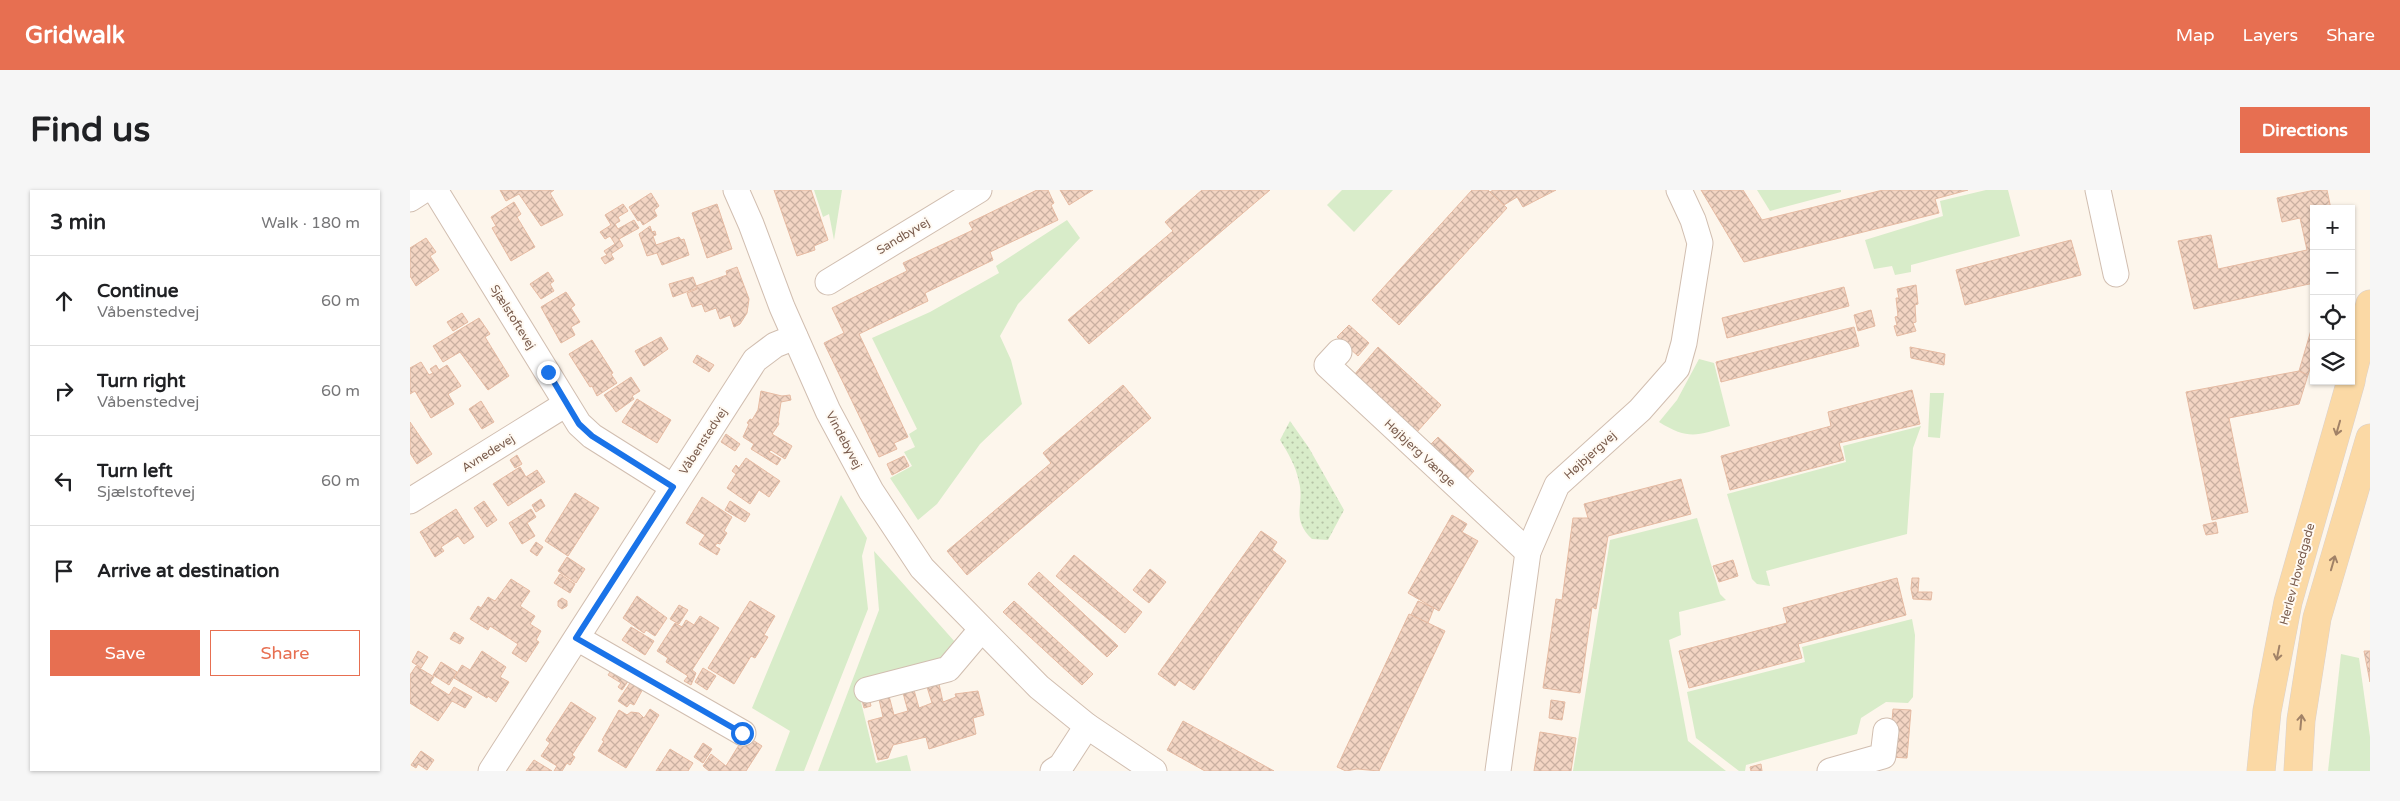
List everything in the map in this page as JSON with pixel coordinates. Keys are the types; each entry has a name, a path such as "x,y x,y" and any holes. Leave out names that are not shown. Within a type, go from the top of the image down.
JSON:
{"main road":[{"name":"Herlev Hovedgade","path":"2355,364 2370,304"},
{"name":"Herlev Hovedgade","path":"2261,771 2268,711 2288,602 2350,385"},
{"path":"2298,771 2300,720 2317,618 2370,438"}],"street":[{"path":"410,199 424,190"},
{"name":"Sjælstoftevej","path":"435,190 579,424 592,436 673,487"},
{"name":"Vindebyvej","path":"736,190 795,337 828,411 871,491 922,568 1039,687 1144,769"},
{"name":"Vindebyvej","path":"747,190 751,224"},
{"name":"Sandbyvej","path":"828,282 979,190"},
{"name":"Højbjergvej","path":"1498,771 1528,552 1557,485 1640,410 1677,368 1684,343 1700,243 1694,220 1679,190"},
{"path":"2098,190 2116,274"},
{"name":"Våbenstedvej","path":"491,771 755,360 775,345 795,337"},
{"name":"Højbjerg Vænge","path":"1339,352 1327,365 1452,484 1528,552"},
{"name":"Avnedevej","path":"410,501 566,404"},
{"path":"867,690 948,669 981,630"},
{"path":"576,638 742,733"},
{"path":"1053,771 1061,766 1088,726"},
{"path":"1830,771 1883,756 1886,731"}],"green space":[{"path":"814,190 842,190 834,240 829,214 823,217"},
{"path":"1342,190 1393,190 1354,232 1327,205"},
{"path":"1757,190 1841,190 1841,192 1770,211"},
{"path":"1986,190 2008,190 2020,236 1911,265 1911,272 1895,275 1892,266 1874,269 1865,240 1943,216 1940,201"},
{"path":"1067,220 1080,238 1018,304 1000,336 1011,360 1022,404 980,444 937,504 918,520 890,478 912,466 904,452 915,447 909,434 917,429 872,338 930,312 999,273 996,266"},
{"path":"1699,359 1714,363 1730,426 1701,434 1686,434 1659,422 1677,400"},
{"path":"1930,393 1944,393 1940,438 1928,437"},
{"path":"1290,421 1309,448 1344,510 1328,540 1312,539 1305,531 1300,518 1298,476 1280,440"},
{"path":"1921,426 1913,448 1907,534 1766,571 1770,586 1757,584 1752,579 1727,494 1846,462 1843,446"},
{"path":"841,495 867,538 862,556 868,609 804,771 775,771 790,731 752,708"},
{"path":"1697,518 1720,594 1726,600 1679,612 1681,635 1669,640 1688,741 1726,771 1573,771 1610,540"},
{"path":"874,551 955,642 939,667 857,686 876,763 907,755 911,771 818,771 879,610"},
{"path":"1912,619 1915,635 1913,697 1908,703 1886,702 1861,718 1857,734 1746,765 1745,771 1739,771 1696,738 1687,692 1805,662 1802,647"},
{"path":"2341,654 2359,658 2370,737 2370,771 2328,771"}],"building":[{"path":"500,190 554,190 550,193 563,215 541,226 519,194 506,201"},
{"path":"774,190 811,190 828,240 814,246 815,250 797,256"},
{"path":"1037,190 1048,190 1054,203 1051,205 1058,220 990,252 993,260 925,293 928,301 859,334 908,437 894,443 897,449 879,457 824,343 844,333 832,308 907,271 903,263 973,230 969,223"},
{"path":"1060,190 1093,190 1069,205"},
{"path":"1202,190 1270,190 1089,344 1068,320 1173,231 1165,222"},
{"path":"1472,190 1488,190 1507,208 1399,325 1372,300"},
{"path":"1493,190 1556,190 1523,207 1517,197 1504,205 1490,192"},
{"path":"1701,190 1743,190 1762,220 1883,190 1968,190 1935,199 1939,213 1744,262"},
{"path":"2315,190 2327,190 2330,205 2310,205 2310,284 2194,309 2178,241 2211,235 2218,269 2307,250 2300,218 2282,222 2277,198"},
{"path":"651,193 659,206 654,210 657,216 643,225 629,207"},
{"path":"514,202 521,214 517,217 535,247 511,261 492,228 496,226 491,217"},
{"path":"623,204 628,211 618,217 620,221 615,224 618,229 634,220 639,228 619,239 623,246 611,254 614,259 605,264 601,258 607,255 604,251 615,244 610,236 605,239 600,232 611,225 605,215"},
{"path":"717,204 732,249 707,258 692,213"},
{"path":"650,226 652,232 655,231 656,235 653,236 656,245 679,237 681,240 684,239 689,255 662,265 657,253 647,256 639,234"},
{"path":"426,238 436,252 430,256 439,270 416,286 410,276 410,248"},
{"path":"2071,240 2081,275 1965,305 1956,270"},
{"path":"737,267 749,299 747,313 740,324 734,327 730,315 720,319 716,308 705,312 702,304 692,307 687,293 697,289 696,286 727,275 726,271"},
{"path":"548,272 554,281 550,284 554,291 541,299 530,284"},
{"path":"693,277 697,288 673,297 669,284"},
{"path":"1916,285 1918,304 1915,305 1916,322 1913,323 1916,331 1897,336 1894,326 1897,325 1895,317 1898,316 1896,298 1899,298 1897,289"},
{"path":"1844,287 1849,306 1727,338 1722,318"},
{"path":"566,292 575,305 571,308 580,322 571,327 575,335 561,343 541,307"},
{"path":"1871,310 1875,326 1858,331 1854,315"},
{"path":"462,313 468,322 453,331 447,322"},
{"path":"479,318 490,334 485,337 509,376 488,390 460,352 443,362 433,346"},
{"path":"1349,325 1369,343 1358,356 1337,337"},
{"path":"1854,327 1859,346 1721,382 1716,362"},
{"path":"2310,334 2310,369 2308,375 2299,371"},
{"path":"661,337 668,349 644,366 635,351"},
{"path":"592,340 613,373 611,374 617,383 597,396 569,354"},
{"path":"1378,347 1441,405 1416,433 1354,375"},
{"path":"1910,347 1945,354 1944,365 1911,358"},
{"path":"697,355 714,365 709,372 693,362"},
{"path":"421,362 429,375 433,373 430,369 436,365 439,370 447,365 461,386 448,394 454,404 431,418 415,391 410,394 410,368"},
{"path":"2299,371 2308,375 2299,404 2229,418 2248,512 2212,520 2186,392"},
{"path":"631,377 640,391 632,396 634,399 616,412 604,395"},
{"path":"1123,385 1151,418 967,575 947,551 1051,463 1043,453"},
{"path":"1912,390 1920,424 1839,443 1844,460 1730,490 1721,456 1831,426 1828,412"},
{"path":"761,391 782,396 790,395 791,400 781,402 779,424 772,434 792,446 785,459 771,450 769,452 781,459 777,465 751,449 754,444 743,437 749,424 747,423 750,419 752,420 758,410"},
{"path":"637,399 671,420 657,443 622,422"},
{"path":"481,401 494,422 482,429 469,409"},
{"path":"410,422 432,454 417,464 410,453"},
{"path":"726,434 740,444 735,451 721,442"},
{"path":"1438,437 1474,471 1464,482 1427,448"},
{"path":"517,455 522,464 515,468 510,460"},
{"path":"904,456 909,466 892,475 887,464"},
{"path":"746,458 780,481 769,497 759,490 750,504 727,488 736,474 732,471 736,465 739,468"},
{"path":"520,467 526,477 537,470 545,482 508,506 493,484"},
{"path":"1681,479 1691,514 1608,536 1596,609 1592,607 1580,693 1543,688 1556,599 1562,600 1573,518 1588,518 1584,504"},
{"path":"575,493 599,508 568,556 545,541"},
{"path":"702,497 732,517 724,531 727,533 720,544 717,543 715,546 720,549 717,555 699,544 705,535 686,523"},
{"path":"541,499 545,506 536,512 532,505"},
{"path":"484,501 497,520 487,527 474,508"},
{"path":"730,501 750,514 745,522 725,510"},
{"path":"456,509 474,537 464,544 458,536 441,547 444,551 435,557 420,532"},
{"path":"531,509 536,517 527,523 535,536 522,544 509,523"},
{"path":"1452,515 1467,524 1462,532 1478,541 1439,611 1408,593"},
{"path":"2216,522 2218,533 2206,535 2203,525"},
{"path":"1261,531 1277,542 1272,550 1286,561 1194,690 1179,680 1175,686 1158,674"},
{"path":"536,542 543,547 537,556 530,551"},
{"path":"1074,555 1142,612 1125,633 1056,576"},
{"path":"567,557 585,569 576,583 558,571"},
{"path":"1733,560 1738,576 1719,582 1713,566"},
{"path":"1150,569 1166,582 1149,603 1133,590"},
{"path":"1039,572 1118,646 1107,657 1028,584"},
{"path":"560,574 575,584 570,593 554,583"},
{"path":"1897,578 1906,615 1798,644 1802,658 1689,688 1679,651 1787,623 1783,608"},
{"path":"1912,578 1919,578 1918,592 1932,592 1931,600 1913,599 1911,589"},
{"path":"511,579 530,591 520,606 535,616 530,624 541,631 536,640 539,642 526,662 512,653 518,644 490,626 488,630 470,619 478,606 481,608 488,597 495,601"},
{"path":"637,596 667,618 655,636 646,630 644,633 623,618"},
{"path":"562,598 567,601 567,606 562,609 558,606 558,601"},
{"path":"750,601 775,616 764,635 768,637 755,658 751,656 734,684 708,668"},
{"path":"1014,601 1093,674 1082,685 1003,612"},
{"path":"1418,601 1434,608 1428,623 1411,615"},
{"path":"679,605 688,610 679,624 670,619"},
{"path":"1409,614 1445,631 1379,771 1357,769 1346,771 1337,767"},
{"path":"700,616 719,628 692,670 696,673 691,685 684,681 688,676 666,662 668,658 657,651 675,623 682,627 686,620 694,625"},
{"path":"631,627 654,641 645,655 622,640"},
{"path":"454,632 464,638 460,644 450,639"},
{"path":"418,651 428,657 421,668 412,662"},
{"path":"482,651 506,667 500,677 509,682 496,702 454,678 462,665 470,670"},
{"path":"2364,651 2370,651 2370,682"},
{"path":"441,662 457,672 449,685 433,675"},
{"path":"416,666 434,677 430,683 449,695 454,687 472,697 465,708 452,701 438,721 410,703 410,675"},
{"path":"614,666 631,677 622,690 618,687 621,683 608,675"},
{"path":"703,668 716,676 707,690 695,682"},
{"path":"632,680 644,687 634,705 630,703 627,707 618,701"},
{"path":"939,684 943,702 956,697 955,694 978,691 984,715 973,718 976,734 929,749 926,737 893,745 888,758 878,760 868,721 883,717 879,699 889,696 894,715 908,711 903,693 914,690 919,708 932,703 927,687"},
{"path":"868,694 871,706 864,708 861,696"},
{"path":"1551,700 1565,702 1562,720 1549,718"},
{"path":"571,702 596,718 572,755 575,757 570,765 567,763 562,771 554,771 557,766 541,756 550,743 546,740"},
{"path":"650,709 659,715 626,768 598,751 619,710 627,715 631,712 639,713 644,718"},
{"path":"1893,709 1911,710 1907,758 1889,757"},
{"path":"1183,721 1274,771 1205,771 1167,750"},
{"path":"1540,732 1576,738 1571,771 1534,771"},
{"path":"745,735 762,746 746,771 709,771 703,766 711,754 726,766"},
{"path":"703,743 712,749 703,763 694,757"},
{"path":"670,749 693,763 688,771 656,771"},
{"path":"421,751 434,760 427,770 418,764 416,768 411,765"},
{"path":"534,760 552,771 526,771"},
{"path":"1761,764 1762,771 1751,771 1750,767"}],"route":[{"path":"548,372 579,424 592,436 673,487 576,638 742,733"}]}
